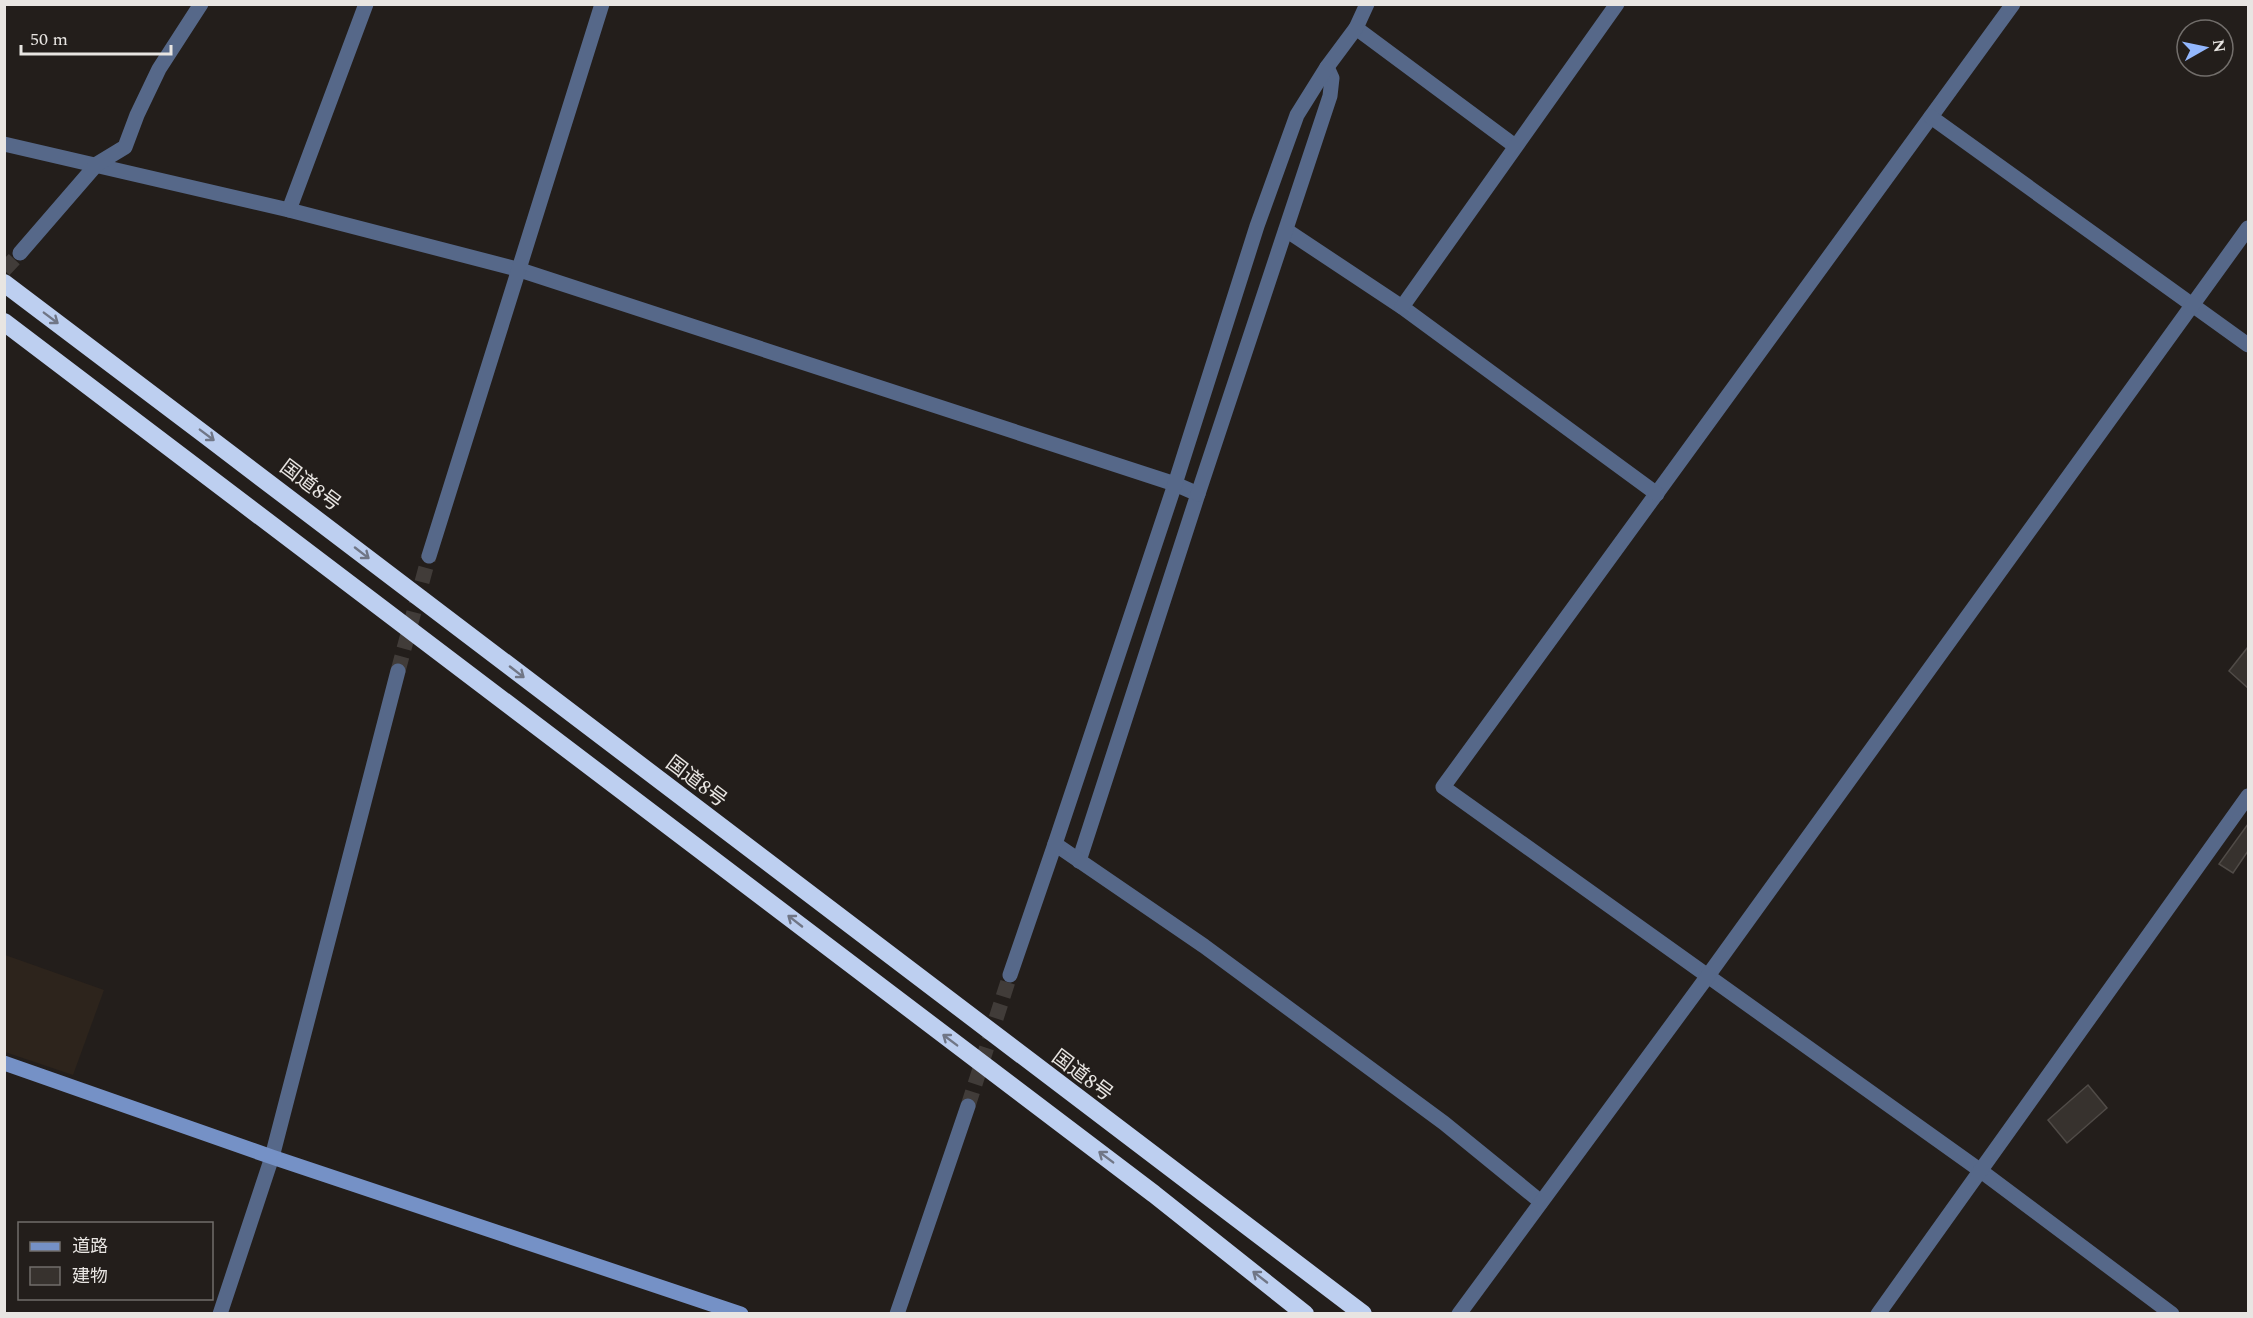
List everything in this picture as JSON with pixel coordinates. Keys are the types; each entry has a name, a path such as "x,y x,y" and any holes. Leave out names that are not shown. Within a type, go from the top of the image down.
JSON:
{"highway":[{"name":"国道8号","path":"4,283 1363,1314"},
{"path":"4,322 1127,1174 1305,1314"}],"street":[{"path":"20,253 97,164 125,147 159,69 201,4"},
{"path":"289,210 366,4"},
{"path":"429,556 517,269 602,4"},
{"path":"1010,975 1175,484 1257,226 1297,115 1327,67 1356,28 1367,4"},
{"path":"1402,307 1617,4"},
{"path":"2013,4 1443,787 1981,1171 2172,1314"},
{"path":"1356,28 1515,146"},
{"path":"1079,861 1330,96 1332,78 1327,67"},
{"path":"1931,117 2248,345"},
{"path":"4,144 289,210 517,269 1175,484 1198,494"},
{"path":"1460,1314 2194,306 2248,228"},
{"path":"1286,230 1402,307 1657,494"},
{"path":"220,1314 272,1157 398,671"},
{"path":"1878,1314 2248,796"},
{"path":"1055,844 1204,946 1444,1123 1541,1202"},
{"path":"4,1064 272,1157 741,1314"},
{"path":"897,1314 968,1106"}],"shaded area":[{"path":"5,955 104,990 73,1075 5,1052"}],"building":[{"path":"2248,647 2248,688 2229,671"},
{"path":"2248,824 2248,851 2233,873 2219,864"},
{"path":"2088,1085 2107,1108 2067,1143 2048,1120"}],"tunnel":[{"path":"4,270 20,253"},
{"path":"398,671 429,556"},
{"path":"968,1106 1010,975"}]}
